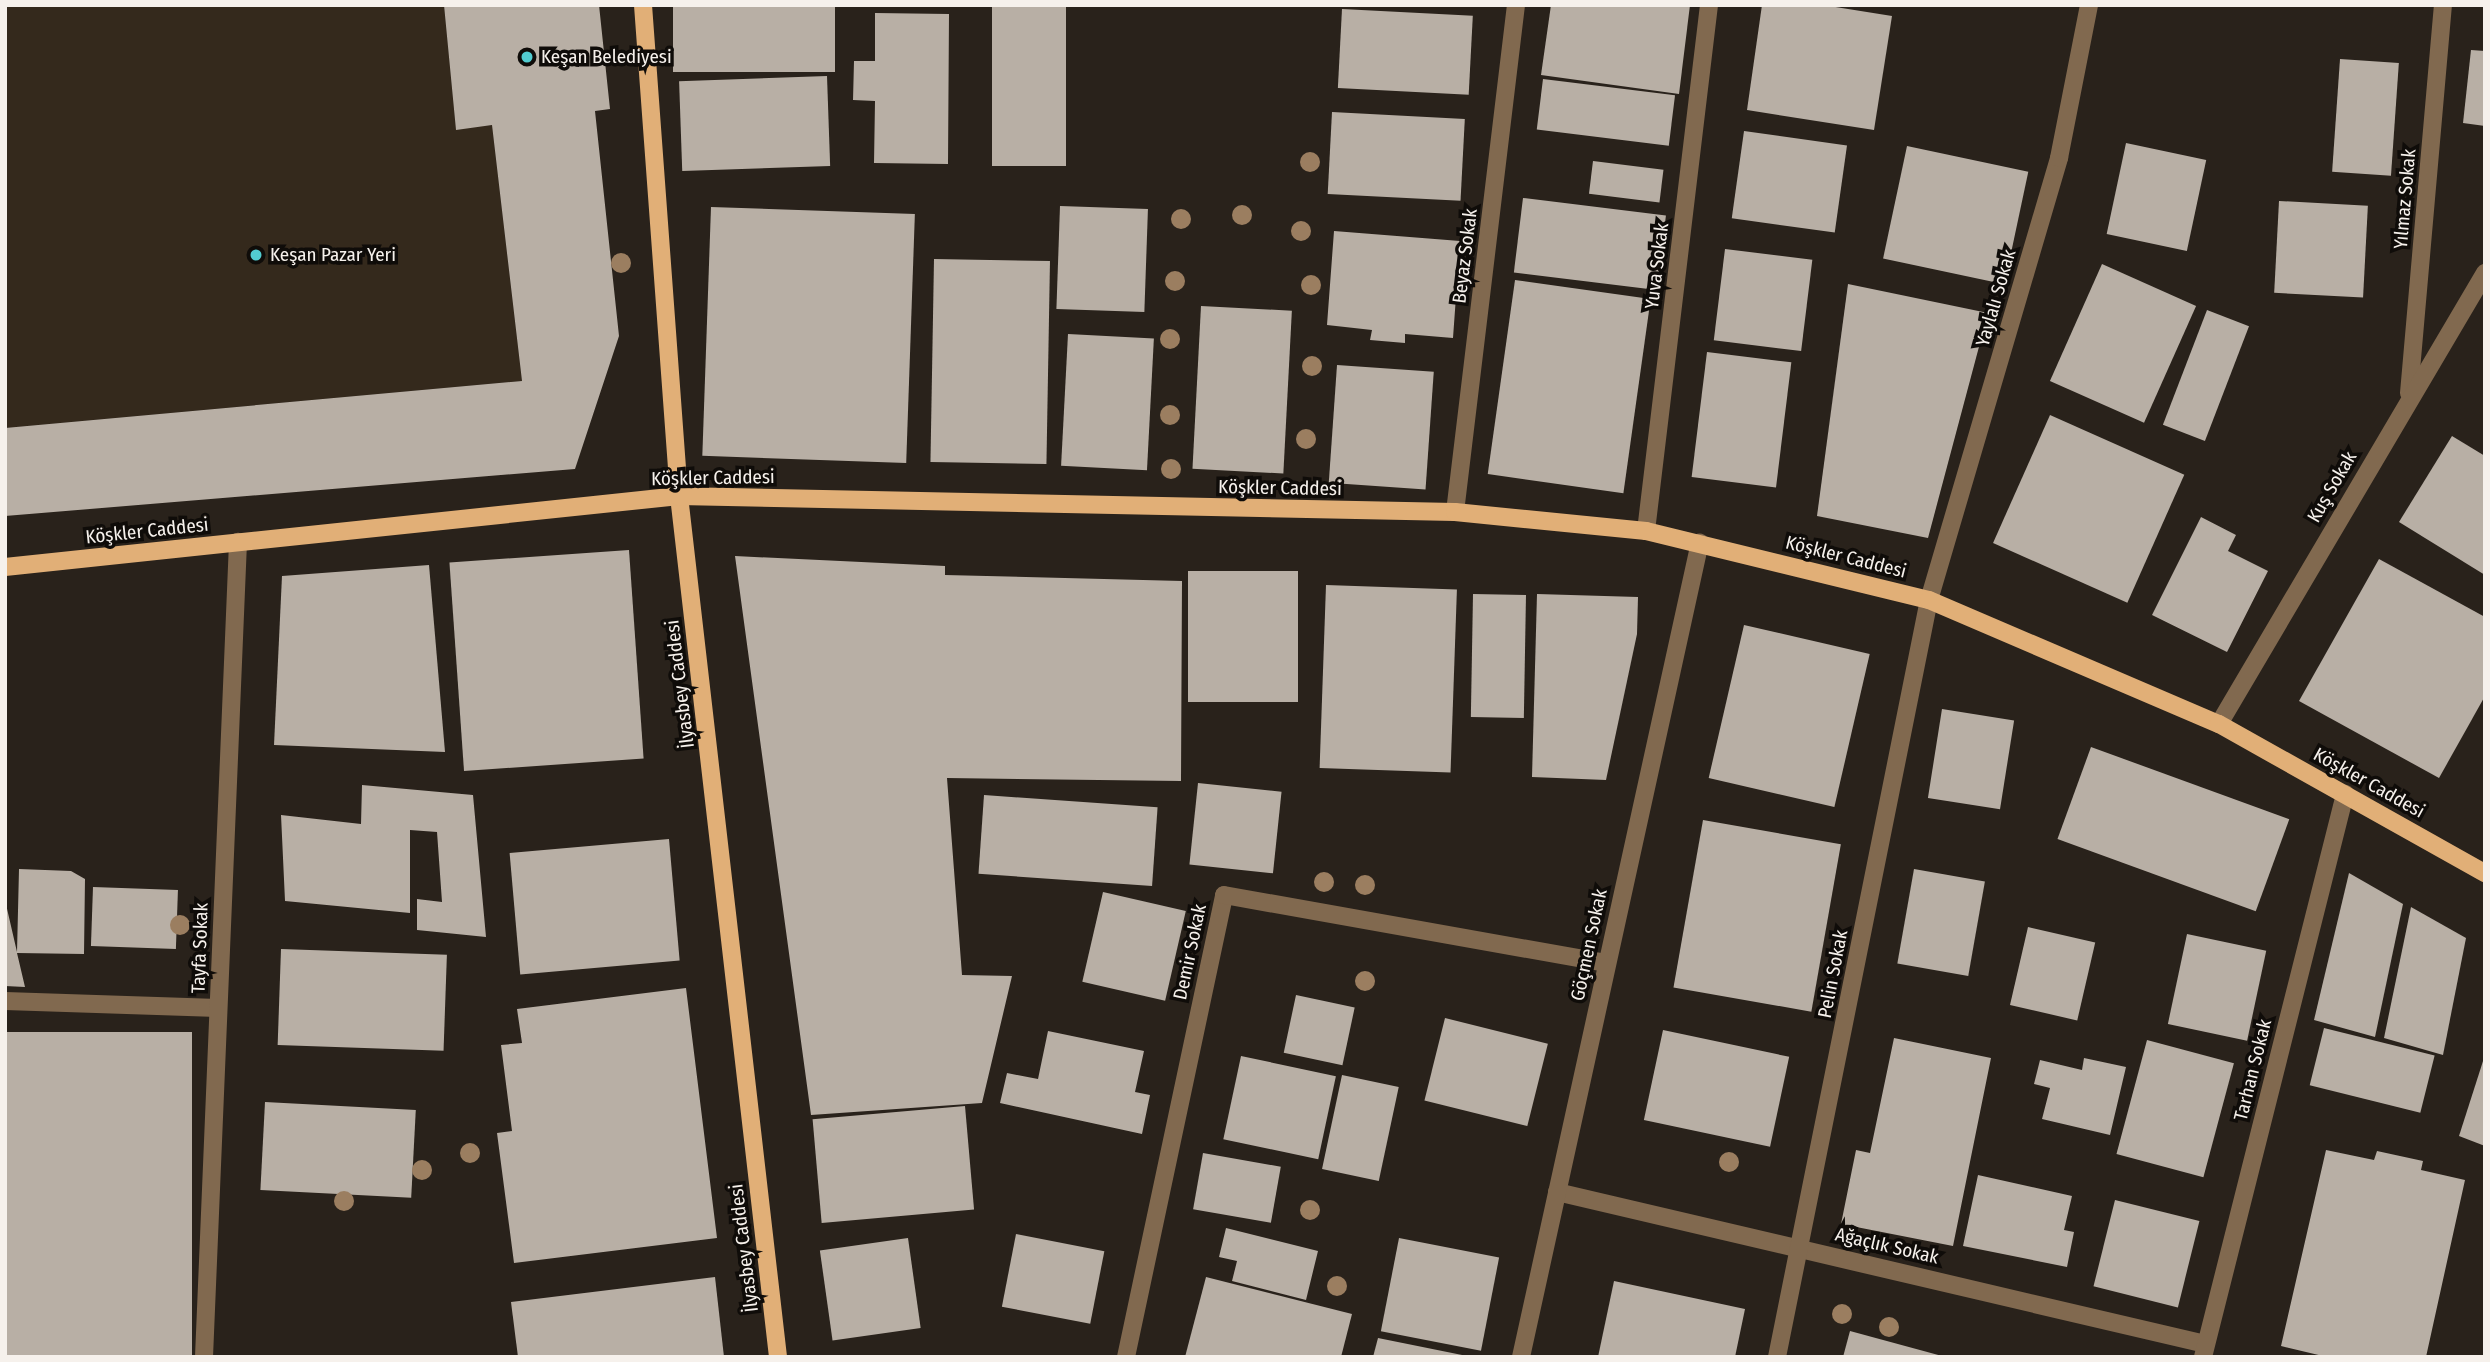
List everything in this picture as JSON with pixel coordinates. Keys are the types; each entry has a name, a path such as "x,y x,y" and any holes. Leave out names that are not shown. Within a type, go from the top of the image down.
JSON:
{"main road":[{"name":"İlyasbey Caddesi","path":"643,5 679,496 778,1357"},
{"name":"Köşkler Caddesi","path":"5,567 679,496 1455,512 1646,531 1700,542 1929,600 2220,724 2485,873"}],"street":[{"name":"Beyaz Sokak","path":"1455,512 1516,5"},
{"name":"Yuva Sokak","path":"1646,531 1709,5"},
{"name":"Yaylalı Sokak","path":"1929,600 2059,158 2089,5"},
{"name":"Yılmaz Sokak","path":"2409,396 2443,5"},
{"name":"Kuş Sokak","path":"2220,724 2409,396 2485,273"},
{"name":"Tayfa Sokak","path":"204,1357 239,542"},
{"name":"Göçmen Sokak","path":"1521,1357 1700,542"},
{"name":"Pelin Sokak","path":"1776,1357 1929,600"},
{"name":"Tarhan Sokak","path":"2204,1350 2345,794"},
{"name":"Demir Sokak","path":"1126,1357 1224,895 1607,963"},
{"path":"5,1002 218,1008"},
{"name":"Ağaçlık Sokak","path":"1557,1192 1800,1247 2204,1350"}],"shaded area":[{"name":"Keşan Pazar Yeri","path":"5,5 444,5 456,129 492,125 522,381 5,428"}],"building":[{"path":"444,5 599,5 610,109 595,111 619,336 575,469 5,516 5,428 522,381 492,125 456,130"},
{"path":"673,5 835,5 835,72 673,72"},
{"path":"992,5 1066,5 1066,166 992,166"},
{"path":"1551,5 1690,5 1679,94 1541,75"},
{"path":"1762,5 1823,5 1892,16 1874,130 1747,110"},
{"path":"1342,9 1473,16 1469,95 1338,88"},
{"path":"875,13 949,14 948,164 874,163 875,101 853,100 854,61 875,61"},
{"path":"2471,50 2485,51 2485,126 2463,123"},
{"path":"2340,59 2399,63 2391,176 2332,172"},
{"path":"827,76 830,166 682,171 679,81"},
{"path":"1543,79 1675,95 1669,146 1537,130"},
{"path":"1332,112 1465,119 1461,201 1328,194"},
{"path":"1744,131 1847,145 1835,233 1732,218"},
{"path":"2126,143 2206,160 2187,251 2107,234"},
{"path":"1907,146 2028,172 2004,284 1883,258"},
{"path":"1593,161 1663,170 1659,202 1589,194"},
{"path":"1523,198 1666,216 1657,290 1514,272"},
{"path":"2279,201 2368,206 2363,298 2274,293"},
{"path":"1060,206 1148,209 1144,312 1056,309"},
{"path":"711,207 915,214 906,463 702,456"},
{"path":"1334,231 1460,241 1453,338 1405,334 1405,343 1370,340 1372,330 1327,325"},
{"path":"1725,249 1812,260 1801,351 1714,340"},
{"path":"934,259 1050,261 1046,464 930,462"},
{"path":"2102,264 2196,306 2144,423 2050,381"},
{"path":"1515,280 1651,299 1623,493 1488,474"},
{"path":"1848,284 1988,313 1928,538 1817,516"},
{"path":"1201,306 1292,311 1283,474 1192,469"},
{"path":"2207,310 2249,326 2205,441 2163,425"},
{"path":"1068,334 1154,339 1147,470 1061,466"},
{"path":"1707,352 1791,362 1776,487 1692,477"},
{"path":"1337,365 1434,372 1426,489 1329,483"},
{"path":"2050,415 2184,475 2127,603 1993,543"},
{"path":"2452,436 2485,456 2485,575 2399,522"},
{"path":"2201,517 2236,535 2228,551 2268,571 2227,652 2152,615"},
{"path":"629,550 644,758 464,771 449,563"},
{"path":"735,556 945,566 945,575 1182,581 1181,781 947,778 962,975 1012,976 982,1103 811,1115"},
{"path":"2379,559 2485,617 2485,696 2439,778 2299,701"},
{"path":"429,565 445,752 274,745 282,576"},
{"path":"1188,571 1298,571 1298,702 1188,702"},
{"path":"1326,585 1457,590 1451,772 1320,768"},
{"path":"1473,594 1526,595 1524,718 1471,717"},
{"path":"1537,594 1638,597 1637,634 1606,780 1532,777"},
{"path":"1744,625 1870,654 1834,807 1709,778"},
{"path":"1942,709 2014,720 2000,809 1928,798"},
{"path":"2091,747 2289,819 2256,911 2057,839"},
{"path":"1198,783 1282,792 1273,873 1189,865"},
{"path":"362,785 473,795 486,937 417,930 417,899 442,902 437,832 410,830 410,913 285,901 281,815 361,824"},
{"path":"984,795 1158,807 1152,886 978,874"},
{"path":"1703,820 1841,844 1811,1012 1673,987"},
{"path":"669,839 680,961 520,974 510,853"},
{"path":"19,869 71,871 85,879 84,954 17,953 25,987 5,986 5,900 17,952"},
{"path":"1914,869 1985,882 1968,976 1897,964"},
{"path":"2349,873 2403,904 2375,1037 2314,1020"},
{"path":"93,887 178,890 176,949 91,946"},
{"path":"1103,892 1186,911 1165,1001 1082,982"},
{"path":"2411,907 2466,938 2443,1055 2384,1038"},
{"path":"2028,927 2095,943 2077,1020 2010,1005"},
{"path":"2187,934 2266,951 2247,1041 2168,1024"},
{"path":"281,949 447,955 444,1051 278,1045"},
{"path":"686,988 717,1238 514,1263 497,1133 512,1131 501,1045 522,1043 517,1009"},
{"path":"1296,995 1355,1007 1342,1065 1284,1053"},
{"path":"1445,1018 1548,1044 1527,1126 1424,1100"},
{"path":"2324,1028 2435,1056 2420,1113 2310,1085"},
{"path":"1663,1030 1789,1057 1770,1147 1644,1120"},
{"path":"1048,1031 1144,1051 1135,1092 1150,1095 1142,1134 1000,1103 1007,1073 1038,1079"},
{"path":"5,1032 192,1032 192,1357 5,1357"},
{"path":"1894,1038 1991,1058 1953,1246 1841,1224 1856,1150 1870,1153"},
{"path":"2147,1040 2234,1063 2203,1177 2116,1154"},
{"path":"1241,1056 1336,1076 1318,1159 1223,1139"},
{"path":"2084,1058 2126,1067 2110,1135 2042,1119 2050,1088 2034,1084 2040,1060 2082,1070"},
{"path":"2485,1058 2485,1146 2459,1136"},
{"path":"1342,1075 1399,1087 1379,1181 1322,1169"},
{"path":"265,1102 416,1110 411,1198 260,1190"},
{"path":"965,1106 974,1210 822,1223 813,1119"},
{"path":"2326,1150 2374,1160 2377,1151 2423,1161 2421,1170 2465,1180 2426,1357 2327,1357 2281,1346"},
{"path":"1203,1153 1281,1167 1271,1223 1193,1209"},
{"path":"1978,1175 2072,1196 2064,1230 2074,1232 2067,1267 1963,1246"},
{"path":"2115,1200 2199,1221 2178,1307 2093,1286"},
{"path":"1226,1228 1318,1251 1306,1300 1232,1281 1237,1261 1219,1257"},
{"path":"1016,1234 1104,1251 1090,1324 1002,1307"},
{"path":"908,1238 921,1328 833,1341 820,1250"},
{"path":"1399,1238 1499,1257 1481,1351 1381,1331"},
{"path":"715,1277 724,1357 518,1357 511,1302"},
{"path":"1206,1277 1352,1314 1341,1357 1185,1357"},
{"path":"1614,1281 1745,1309 1735,1357 1598,1357"},
{"path":"1850,1331 1942,1356 1942,1357 1843,1357"},
{"path":"1378,1338 1467,1356 1467,1357 1373,1357"}],"place":[{"name":"Keşan Belediyesi","path":"527,57"},
{"name":"Keşan Pazar Yeri","path":"256,255"}]}
